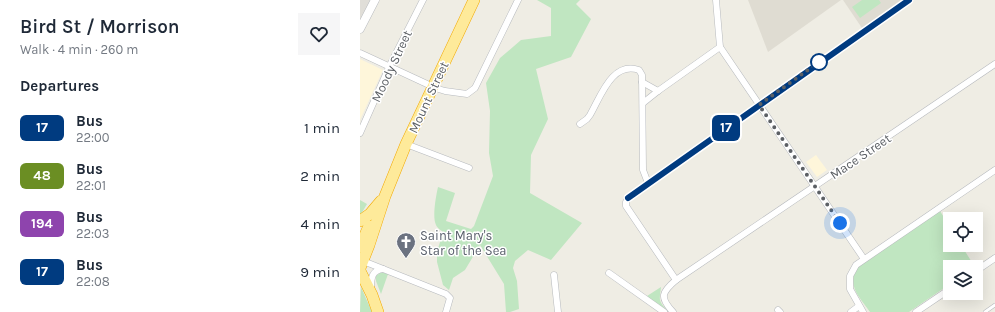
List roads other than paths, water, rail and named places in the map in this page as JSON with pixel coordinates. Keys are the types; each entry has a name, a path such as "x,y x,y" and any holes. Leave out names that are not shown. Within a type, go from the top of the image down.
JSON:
{"highway":[{"name":"Mount Street","path":"360,246 385,196 429,86 474,0"},
{"name":"Mount Street","path":"361,265 374,233 385,196"},
{"path":"360,221 370,214 385,196"},
{"path":"361,265 378,312"}],"street":[{"path":"360,29 375,0"},
{"name":"Moody Street","path":"360,133 423,0"},
{"path":"360,53 429,86 444,91 467,94 475,88 518,0"},
{"path":"716,0 720,47 864,259"},
{"path":"676,280 626,206 628,198 909,0"},
{"path":"643,103 720,47"},
{"name":"Mace Street","path":"673,312 663,295 665,289 676,280 995,64"},
{"path":"580,124 590,115 613,75 627,68 639,70 642,75 643,170 648,183"},
{"path":"642,82 658,91"},
{"path":"406,144 469,168"},
{"path":"864,312 850,289 850,276 856,265 995,170"},
{"path":"983,266 995,258"},
{"path":"361,265 383,269 446,294 450,298 446,312"},
{"path":"372,295 372,276 377,270 383,269"},
{"path":"609,273 664,312"},
{"path":"554,275 558,312"},
{"path":"916,312 943,294"},
{"path":"851,312 859,306"}],"lane":[{"path":"984,312 995,305"}],"place":[{"name":"Saint Mary's Star of the Sea","path":"406,259"}]}
